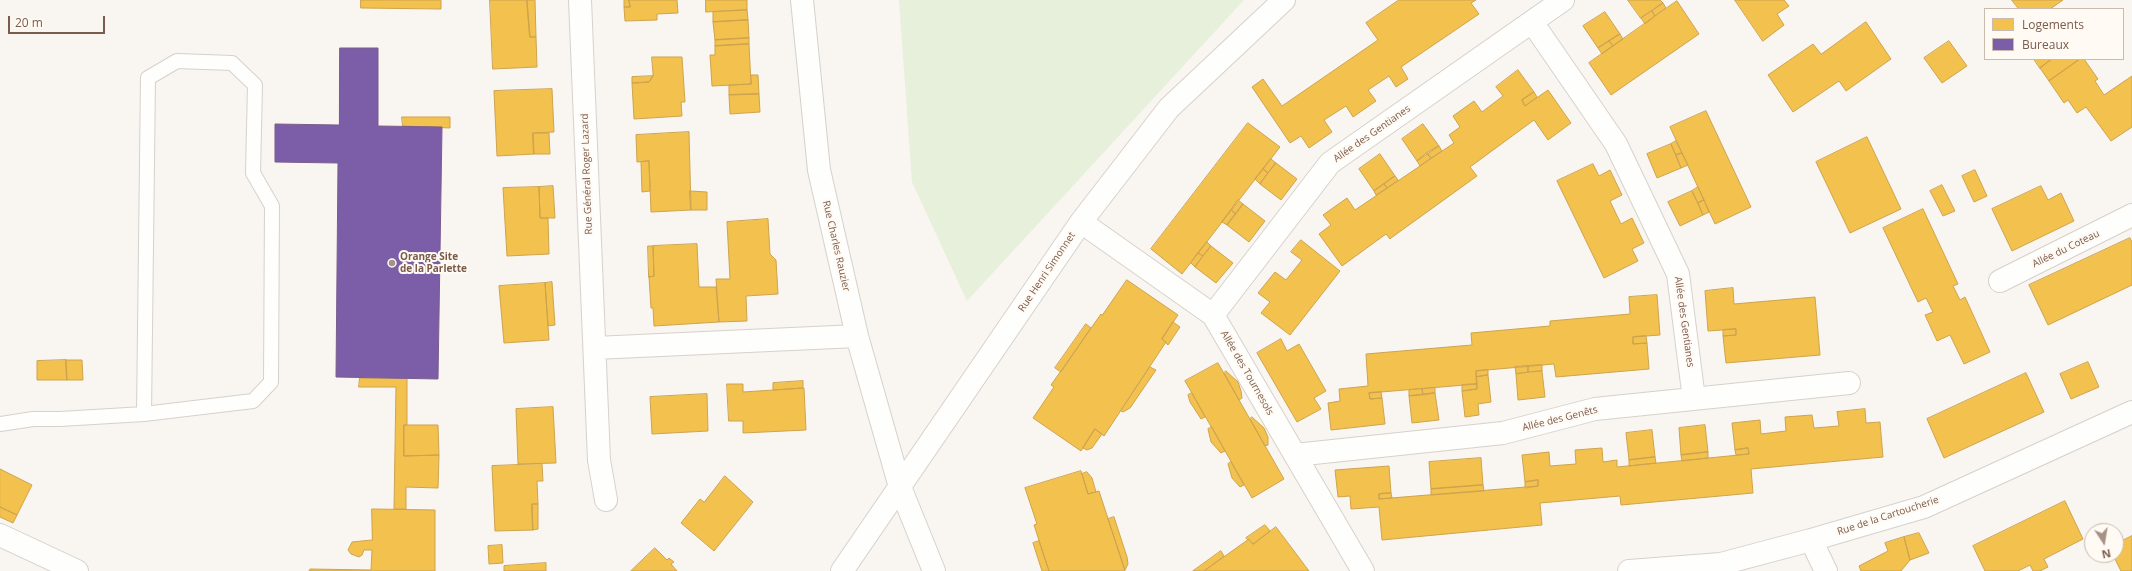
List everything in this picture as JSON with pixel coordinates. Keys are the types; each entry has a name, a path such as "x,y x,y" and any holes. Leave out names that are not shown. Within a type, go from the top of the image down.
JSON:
{"street":[{"name":"Rue Général Roger Lazard","path":"580,0 599,460 606,500"},
{"name":"Rue Charles Rauzier","path":"802,0 819,170 857,336 900,487 934,571"},
{"name":"Rue Henri Simonnet","path":"842,571 1081,222 1169,108 1284,0"},
{"name":"Allée des Gentianes","path":"1213,315 1330,163 1563,0"},
{"name":"Allée des Gentianes","path":"1532,22 1616,144 1678,274 1694,399"},
{"name":"Allée du Coteau","path":"2000,281 2132,215"},
{"name":"Allée des Tournesols","path":"1081,222 1213,315 1364,571"},
{"path":"595,348 857,336"},
{"name":"Allée des Genêts","path":"1295,455 1503,433 1594,409 1850,383"},
{"name":"Rue de la Cartoucherie","path":"1629,571 1721,564 1811,540 1933,503 2132,412"},
{"path":"0,535 77,571"},
{"path":"1811,540 1826,571"}],"lane":[{"path":"0,424 33,419 60,419 144,414 253,401 270,382 272,206 253,173 255,84 232,63 177,61 148,78 144,414"}],"green space":[{"path":"899,0 1244,0 967,301 912,182"}],"building: Logements":[{"path":"361,0 441,0 441,9 361,8"},
{"path":"490,0 527,0 530,37 536,37 537,67 493,69"},
{"path":"527,0 535,0 536,37 530,37"},
{"path":"624,0 629,0 630,7 624,7"},
{"path":"629,0 677,0 678,13 657,14 657,20 625,21 624,7 630,7"},
{"path":"706,0 747,0 747,10 706,12"},
{"path":"1399,0 1476,0 1471,3 1479,14 1401,67 1408,79 1396,87 1389,76 1368,90 1376,101 1353,117 1346,106 1324,120 1332,132 1309,148 1301,136 1290,143 1252,87 1263,79 1282,106 1378,40 1366,23"},
{"path":"1628,0 1660,0 1663,3 1641,18"},
{"path":"1735,0 1784,0 1789,6 1777,14 1784,25 1763,41"},
{"path":"2012,0 2063,0 2051,8 2018,8"},
{"path":"1677,1 1699,34 1611,95 1589,63"},
{"path":"1663,3 1666,8 1655,16 1652,11"},
{"path":"747,10 748,20 713,22 713,12"},
{"path":"1652,11 1655,16 1645,24 1641,18"},
{"path":"1605,12 1620,34 1598,48 1583,26"},
{"path":"748,20 749,38 715,40 713,22"},
{"path":"1866,22 1891,59 1846,91 1839,81 1793,112 1768,75 1813,44 1821,54"},
{"path":"1620,34 1623,39 1613,46 1609,41"},
{"path":"749,38 749,44 715,46 715,40"},
{"path":"1609,41 1613,46 1602,54 1598,48"},
{"path":"1949,41 1967,66 1942,83 1924,58"},
{"path":"749,44 751,84 712,86 710,55 715,55 715,46"},
{"path":"652,57 682,57 685,102 681,102 682,116 634,119 632,83 649,82 653,76"},
{"path":"2035,60 2051,60 2040,68"},
{"path":"2051,60 2079,60 2049,81 2040,68"},
{"path":"2079,60 2085,60 2098,79 2095,81 2104,95 2132,76 2132,127 2111,141 2086,107 2077,113 2068,100 2064,103 2049,81"},
{"path":"1518,70 1534,92 1522,100 1525,106 1548,90 1571,123 1548,140 1534,120 1470,167 1477,176 1390,239 1386,234 1342,266 1319,234 1331,225 1323,215 1347,198 1355,210 1454,143 1449,135 1460,127 1453,116 1474,101 1482,112 1503,96 1496,87"},
{"path":"751,75 758,75 759,94 729,95 729,85 751,84"},
{"path":"653,76 649,82 632,83 632,77"},
{"path":"552,89 554,132 533,133 534,154 497,156 494,91"},
{"path":"1534,92 1537,97 1525,106 1522,100"},
{"path":"759,94 760,112 730,114 729,95"},
{"path":"1706,111 1751,207 1715,224 1670,127"},
{"path":"402,117 450,117 450,128 403,126"},
{"path":"1248,123 1280,147 1182,274 1151,249"},
{"path":"1423,124 1439,146 1417,161 1402,139"},
{"path":"689,132 691,210 651,212 649,161 637,162 636,135"},
{"path":"533,133 549,133 550,154 534,154"},
{"path":"1867,137 1901,209 1850,233 1816,162"},
{"path":"1676,141 1682,153 1676,155 1671,144"},
{"path":"1671,144 1681,168 1657,178 1647,154"},
{"path":"1439,146 1442,151 1431,158 1427,153"},
{"path":"1427,153 1431,158 1420,166 1417,161"},
{"path":"1682,153 1688,165 1681,168 1676,155"},
{"path":"1380,154 1395,176 1374,191 1359,169"},
{"path":"1271,159 1276,163 1268,173 1263,169"},
{"path":"649,161 650,191 642,192 641,162"},
{"path":"1276,163 1297,179 1281,200 1260,184"},
{"path":"1593,164 1599,176 1610,170 1622,195 1610,201 1621,224 1632,218 1644,243 1632,249 1638,261 1604,278 1557,181"},
{"path":"1263,169 1268,173 1260,184 1255,179"},
{"path":"1975,170 1987,196 1974,202 1962,176"},
{"path":"1395,176 1398,180 1387,188 1384,184"},
{"path":"1384,184 1387,188 1376,195 1374,191"},
{"path":"1942,185 1955,211 1943,216 1930,191"},
{"path":"553,186 555,218 540,218 539,187"},
{"path":"2041,186 2048,200 2061,193 2074,221 2012,251 1992,209"},
{"path":"539,187 540,218 548,218 549,254 507,256 503,188"},
{"path":"1698,187 1704,200 1698,203 1692,191"},
{"path":"690,191 707,192 707,210 691,210"},
{"path":"1692,191 1703,215 1680,226 1668,202"},
{"path":"1238,200 1243,204 1236,214 1231,210"},
{"path":"1704,200 1709,212 1703,215 1698,203"},
{"path":"1243,204 1265,221 1249,242 1227,225"},
{"path":"1923,209 1958,284 1953,286 1960,300 1965,297 1990,352 1964,364 1950,335 1937,341 1925,315 1933,312 1926,298 1918,302 1883,228"},
{"path":"1231,210 1236,214 1227,225 1222,222"},
{"path":"768,219 770,254 776,260 778,294 746,296 747,321 719,322 716,279 730,279 727,222"},
{"path":"2130,238 2132,242 2132,285 2048,325 2029,285"},
{"path":"1301,240 1340,271 1290,335 1261,313 1270,302 1258,293 1275,272 1286,280 1302,260 1291,252"},
{"path":"1207,242 1211,246 1203,256 1198,253"},
{"path":"697,244 699,287 716,287 719,322 654,326 649,277 654,276 653,246"},
{"path":"648,246 653,246 654,276 649,277"},
{"path":"1211,246 1233,263 1216,283 1195,267"},
{"path":"1198,253 1203,256 1195,267 1191,263"},
{"path":"1127,280 1178,315 1162,339 1166,342 1104,436 1095,429 1081,451 1033,418 1054,387 1051,385"},
{"path":"552,282 555,325 548,326 545,283"},
{"path":"545,283 549,340 504,343 499,286"},
{"path":"1733,288 1734,304 1815,297 1820,355 1726,363 1723,336 1736,335 1736,329 1708,331 1705,291"},
{"path":"1657,295 1660,335 1633,337 1633,344 1647,343 1649,369 1556,377 1554,364 1476,371 1477,384 1369,393 1370,399 1382,398 1385,424 1331,430 1328,403 1340,401 1339,389 1368,386 1366,354 1472,345 1471,333 1550,326 1550,321 1630,314 1629,297"},
{"path":"1173,322 1180,327 1168,345 1162,339"},
{"path":"1086,324 1091,328 1061,372 1055,368"},
{"path":"1736,329 1736,335 1723,336 1723,330"},
{"path":"1646,336 1647,343 1633,344 1633,337"},
{"path":"1281,339 1287,351 1299,344 1326,391 1314,398 1321,409 1297,422 1257,353"},
{"path":"66,360 67,380 37,380 37,361"},
{"path":"66,360 82,360 83,380 67,380"},
{"path":"2088,362 2099,387 2071,399 2060,374"},
{"path":"1218,363 1284,479 1252,498 1185,381"},
{"path":"1542,365 1542,371 1528,372 1528,366"},
{"path":"1528,366 1528,372 1516,374 1515,367"},
{"path":"1150,367 1156,370 1130,408 1123,412 1121,411"},
{"path":"1488,370 1488,375 1476,377 1476,371"},
{"path":"1226,371 1238,382 1242,398 1239,400 1224,373"},
{"path":"1542,371 1545,397 1518,400 1516,374"},
{"path":"2026,373 2044,412 1944,458 1927,419"},
{"path":"1488,375 1491,402 1478,404 1479,415 1465,417 1462,391 1477,389 1476,377"},
{"path":"360,378 407,378 407,425 404,425 404,456 439,455 438,488 406,487 406,509 394,509 396,387 359,387"},
{"path":"803,381 803,388 773,390 773,383"},
{"path":"727,384 743,384 743,392 804,388 806,430 743,433 743,421 729,421"},
{"path":"1477,384 1477,389 1462,391 1462,385"},
{"path":"1435,388 1435,393 1423,395 1422,389"},
{"path":"1422,389 1423,395 1409,396 1409,390"},
{"path":"1381,392 1382,398 1370,399 1369,393"},
{"path":"1192,393 1205,417 1201,419 1190,402 1188,395"},
{"path":"1435,393 1439,420 1412,423 1409,396"},
{"path":"707,394 708,431 652,434 650,397"},
{"path":"553,407 556,463 518,464 516,409"},
{"path":"1865,409 1866,423 1880,422 1883,457 1751,469 1753,493 1621,505 1620,496 1540,503 1542,525 1382,540 1379,507 1351,509 1350,496 1338,497 1335,470 1389,466 1391,493 1379,494 1379,499 1538,486 1538,480 1525,482 1522,455 1549,452 1550,466 1576,464 1575,450 1602,448 1603,462 1617,460 1617,467 1749,454 1748,448 1735,450 1732,423 1760,420 1761,434 1786,431 1785,417 1812,415 1814,428 1839,426 1837,412"},
{"path":"1252,417 1264,428 1268,437 1268,445 1265,446 1250,419"},
{"path":"404,425 438,425 439,455 404,456"},
{"path":"1705,425 1708,452 1681,455 1679,428"},
{"path":"1212,427 1225,451 1221,453 1211,442 1208,429"},
{"path":"1095,429 1102,434 1092,448 1087,450 1083,448"},
{"path":"1652,430 1655,457 1629,460 1626,433"},
{"path":"1748,448 1749,454 1736,455 1735,450"},
{"path":"1708,452 1708,458 1682,461 1681,455"},
{"path":"1655,457 1656,463 1629,466 1629,460"},
{"path":"1481,458 1483,485 1431,489 1429,462"},
{"path":"1231,462 1244,485 1240,487 1232,478 1228,464"},
{"path":"542,464 543,481 537,481 538,504 532,504 533,530 495,531 492,466"},
{"path":"0,469 32,485 17,515 0,507"},
{"path":"1081,471 1088,494 1099,491 1125,571 1049,571 1034,525 1037,524 1025,488"},
{"path":"1087,472 1092,478 1096,492 1088,494 1082,474"},
{"path":"725,476 753,502 714,551 681,523 700,499 704,502"},
{"path":"1538,480 1538,486 1525,488 1525,482"},
{"path":"1483,485 1484,491 1431,495 1431,489"},
{"path":"1391,493 1392,498 1379,499 1379,494"},
{"path":"2065,501 2083,539 2044,559 2048,567 2040,571 2033,571 2030,565 2018,571 1985,571 1973,546"},
{"path":"532,504 538,504 538,529 533,530"},
{"path":"0,507 17,515 13,523 0,517"},
{"path":"372,509 435,510 435,571 309,571 310,569 371,570 372,550 364,550 362,555 359,557 351,554 348,550 352,542 372,540"},
{"path":"1114,517 1127,557 1128,564 1125,570 1108,519"},
{"path":"1265,525 1270,531 1253,544 1246,538"},
{"path":"1276,527 1309,571 1204,571 1249,539 1253,544"},
{"path":"1919,533 1929,553 1910,560 1904,537"},
{"path":"2132,536 2132,571 2121,571 2117,563 2124,563 2124,540"},
{"path":"1904,537 1910,560 1901,571 1861,571 1859,566 1888,551 1885,543"},
{"path":"1039,541 1049,571 1042,571 1033,543"},
{"path":"502,545 503,563 489,564 488,546"},
{"path":"655,548 667,560 669,558 674,562 671,564 677,571 631,571"},
{"path":"1221,551 1224,556 1204,571 1193,571"},
{"path":"546,563 546,571 504,571 504,566"}],"building: Bureaux":[{"path":"340,48 378,48 378,126 442,127 438,379 336,377 338,163 275,162 275,124 339,125"}],"place":[{"name":"Orange Site de la Parlette","path":"392,263"}]}
